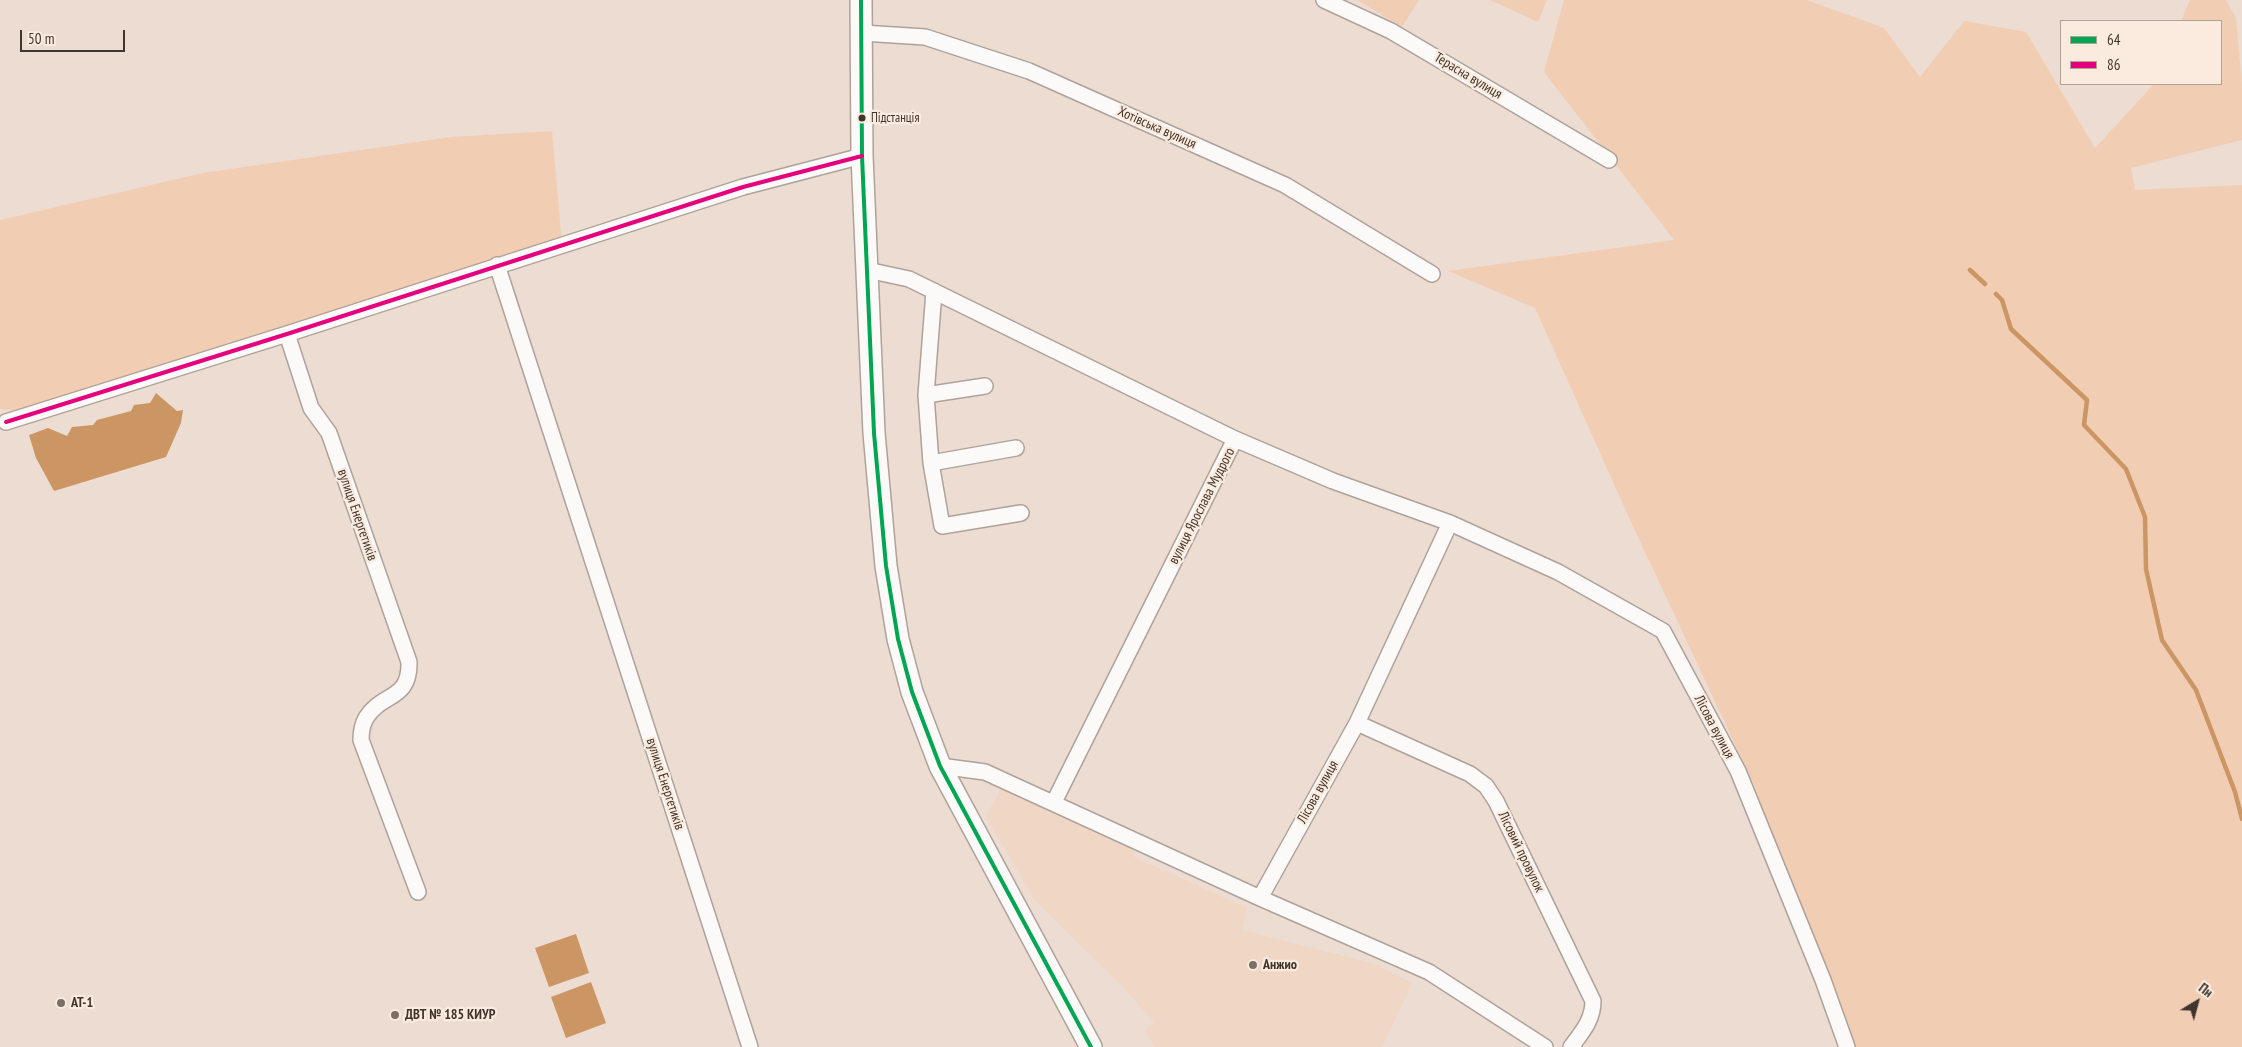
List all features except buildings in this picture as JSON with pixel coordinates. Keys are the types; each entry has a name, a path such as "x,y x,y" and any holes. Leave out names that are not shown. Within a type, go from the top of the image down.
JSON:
{"street":[{"path":"861,0 862,156 874,433 886,566 898,639 912,692 940,766 1091,1047"},
{"name":"Терасна вулиця","path":"1324,0 1391,31 1609,160"},
{"name":"Хотівська вулиця","path":"862,33 925,38 1029,71 1285,185 1432,274"},
{"path":"6,422 287,334 743,187 862,156"},
{"name":"вулиця Енергетиків","path":"497,265 750,1047"},
{"name":"вулиця Ярослава Мудрого","path":"867,270 909,279 1235,439 1054,802"},
{"path":"934,291 926,395 931,463 942,526 1021,513"},
{"name":"вулиця Енергетиків","path":"287,334 311,408 329,433 408,662 409,676 402,689 375,707 366,717 362,726 361,740 418,892"},
{"path":"926,395 985,386"},
{"name":"Лісова вулиця","path":"1235,439 1333,481 1450,523 1558,572 1663,632 1738,771 1823,980 1847,1047"},
{"path":"931,463 1016,448"},
{"name":"Лісова вулиця","path":"1260,898 1357,722 1450,523"},
{"name":"Лісовий провулок","path":"1357,722 1470,774 1486,786 1496,800 1593,1001 1593,1010 1589,1024 1571,1047"},
{"path":"940,766 985,772 1260,898 1429,972 1545,1047"}],"shaded area":[{"path":"1357,0 1419,0 1402,27"},
{"path":"1490,0 1547,0 1538,22"},
{"path":"1564,0 1807,0 1884,28 1920,77 1964,21 2026,32 2095,148 2153,85 2222,85 2222,20 2181,20 2190,0 2226,0 2236,18 2242,84 2242,140 2131,168 2135,190 2242,185 2242,1047 1848,1047 1754,785 1631,522 1535,308 1448,271 1674,240 1544,72"},
{"path":"552,131 562,244 42,411 0,409 0,220 203,173 451,137"},
{"path":"156,393 177,411 183,410 181,423 166,457 54,491 36,458 29,435 48,428 67,436 72,427 93,425 97,420 131,411 134,405 150,403"},
{"path":"1002,787 1134,845 1134,857 1247,908 1242,930 1375,964 1412,983 1382,1047 1155,1047 1145,1030 1154,1023 1126,990 1034,899 986,816"},
{"path":"576,934 589,973 549,987 535,948"},
{"path":"591,982 606,1023 566,1038 551,997"}],"waterway":[{"path":"1970,270 1985,284"},
{"path":"1996,294 2002,300 2011,329 2087,400 2084,425 2126,469 2145,517 2146,569 2162,640 2196,690 2235,792 2242,819"}],"transit line":[{"name":"64","path":"861,0 862,156 874,433 886,566 898,639 912,692 940,766 1091,1047"},
{"name":"86","path":"6,422 287,334 743,187 862,156"}],"place":[{"name":"Підстанція","path":"862,118"},
{"name":"Анжио","path":"1253,965"},
{"name":"АТ-1","path":"61,1003"},
{"name":"ДВТ № 185 КИУР","path":"395,1015"}]}
